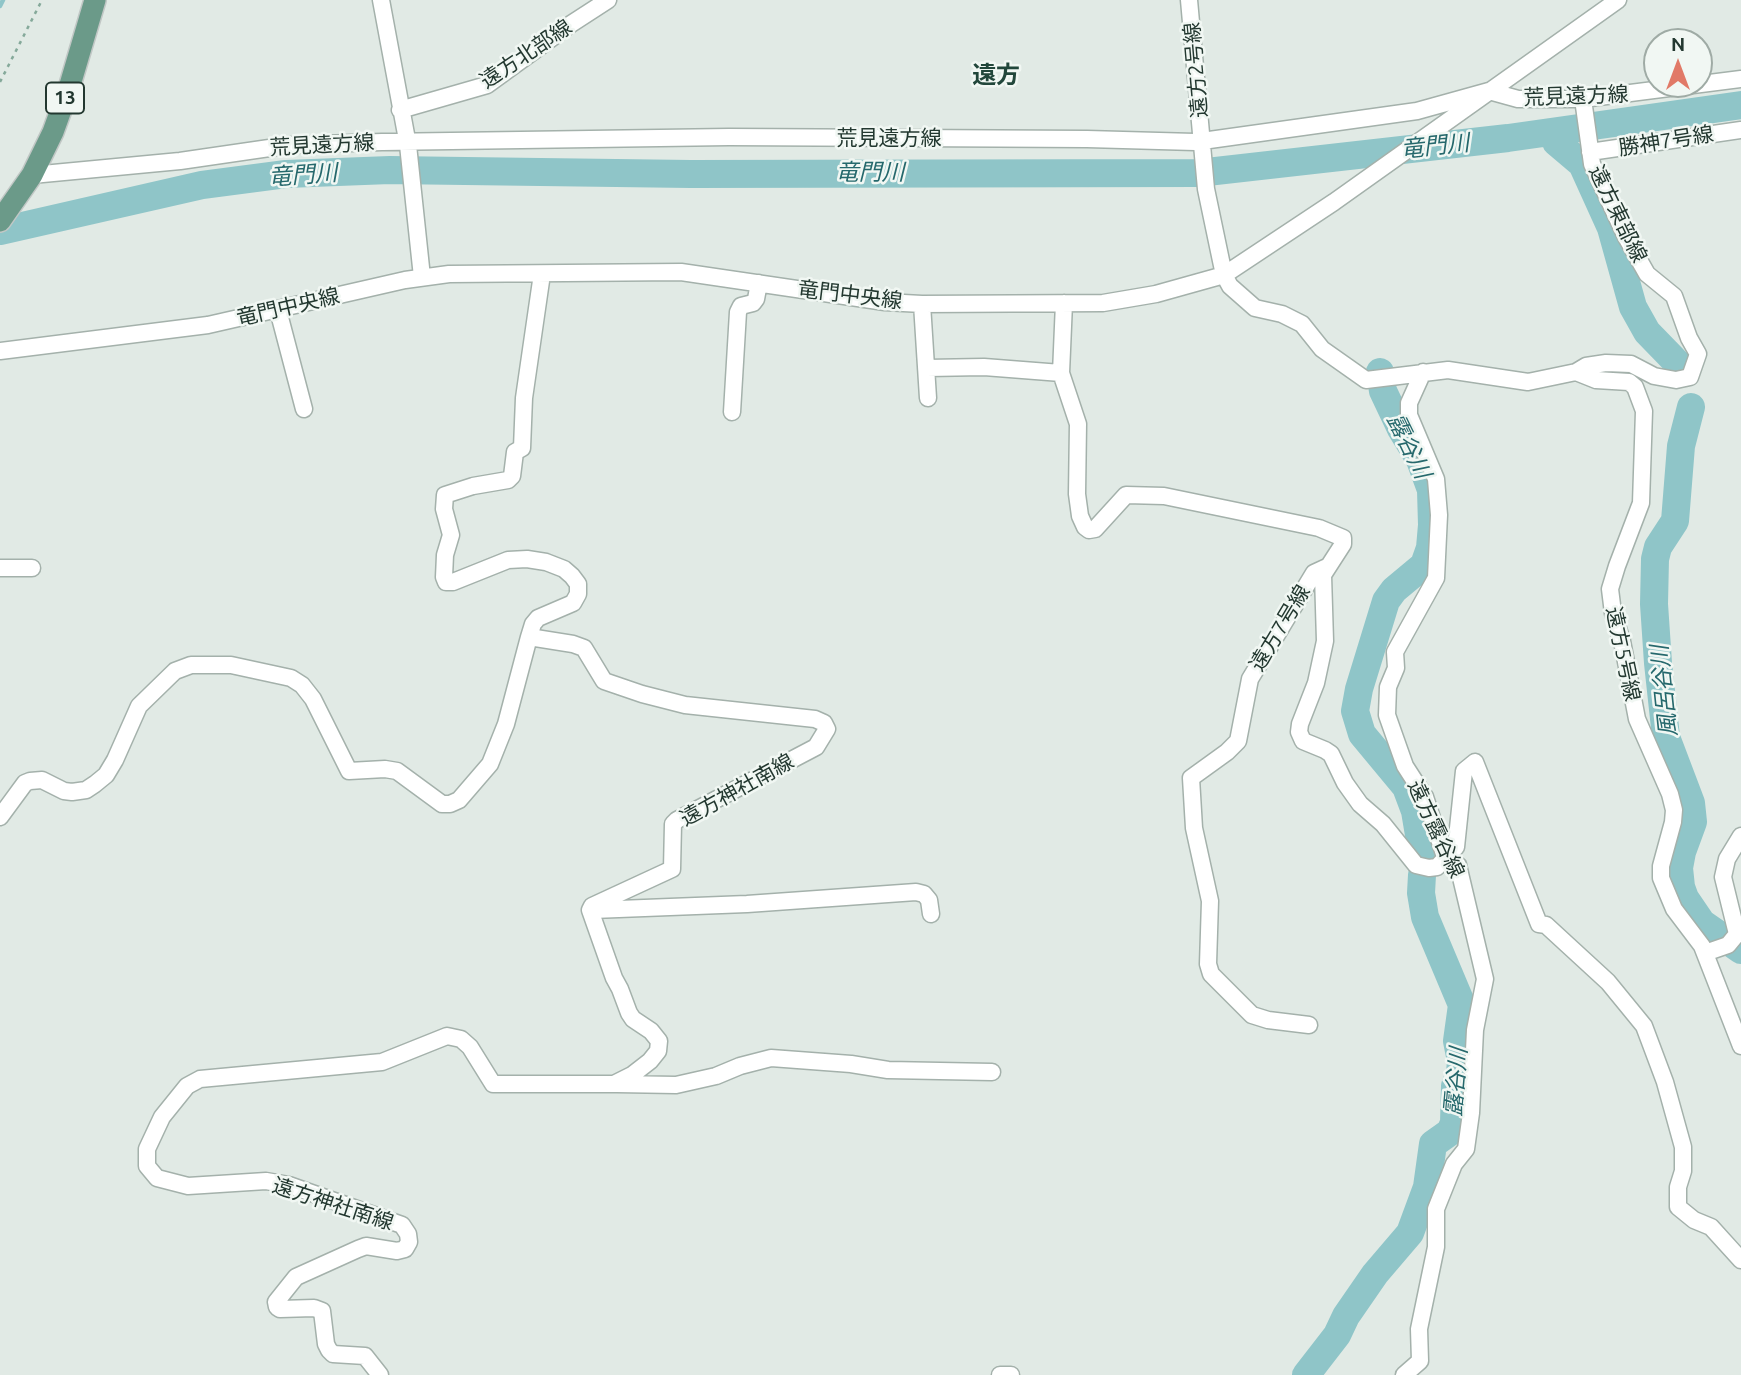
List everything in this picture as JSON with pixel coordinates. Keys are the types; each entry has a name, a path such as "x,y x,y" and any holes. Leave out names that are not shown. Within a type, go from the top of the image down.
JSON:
{"main road":[{"name":"13","path":"0,221 26,182 53,132 95,0"}],"street":[{"path":"381,0 408,144 422,277"},
{"name":"遠方北部線","path":"400,110 487,85 608,0"},
{"name":"遠方2号線","path":"1189,0 1206,189 1224,275"},
{"name":"竜門中央線","path":"0,351 208,325 422,277 449,274 681,272 884,302 922,304 1103,303 1156,294 1224,275 1353,188 1618,0"},
{"name":"荒見遠方線","path":"26,182 290,145 729,137 1203,141 1418,111 1489,91 1518,99 1583,101 1741,79"},
{"path":"1583,101 1590,150"},
{"name":"勝神7号線","path":"1590,150 1741,130"},
{"name":"遠方東部線","path":"1224,275 1230,286 1255,308 1294,319 1302,324 1322,349 1366,380 1448,370 1528,382 1576,372 1586,366 1631,365 1654,376 1676,380 1690,377 1698,354 1689,338 1674,296 1647,274 1626,237 1592,164 1590,150"},
{"path":"0,817 25,783 30,781 42,780 72,792 86,790 95,784 106,775 115,760 139,706 175,671 191,665 230,665 291,678 302,685 313,699 349,771 397,771 442,804 459,800 490,764 506,724 533,624 538,618 573,603 578,594 578,584 564,569 527,559 508,560 453,582 446,582 444,577 445,555 451,535 444,509 445,495 473,486 508,480 512,476 514,452 522,448 524,398 542,274"},
{"path":"732,412 738,312 741,306 753,303 756,299 759,283"},
{"name":"遠方7号線","path":"1064,303 1061,373 1078,424 1077,494 1080,516 1089,530 1095,529 1126,495 1164,496 1257,514 1335,533 1343,538 1343,544 1327,567 1314,573 1250,679 1238,741 1191,778 1194,828 1210,901 1208,964 1212,974 1252,1015 1309,1026"},
{"path":"922,304 928,398"},
{"path":"278,310 304,409"},
{"path":"927,368 984,367 1061,373"},
{"name":"遠方露谷線","path":"1404,1375 1420,1362 1419,1329 1436,1247 1436,1209 1454,1164 1466,1149 1471,1113 1475,1030 1485,979 1458,865 1445,857 1425,797 1405,766 1387,715 1388,687 1396,668 1395,652 1436,578 1440,515 1436,479 1409,415 1409,403 1423,372"},
{"name":"遠方5号線","path":"1576,372 1596,380 1629,382 1639,394 1644,411 1641,503 1610,589 1613,613 1622,641 1637,719 1670,794 1674,810 1661,866 1661,878 1674,909 1702,946 1741,1046"},
{"path":"1327,567 1323,575 1325,641 1316,683 1300,724 1299,733 1303,741 1331,754 1345,783 1360,804 1383,824 1416,865 1429,868 1437,867 1457,847 1464,771 1475,762 1539,924 1546,925 1608,982 1644,1026 1665,1082 1683,1147 1678,1207 1694,1220 1711,1227 1741,1260"},
{"path":"0,568 32,568"},
{"name":"遠方神社南線","path":"529,637 573,644 584,649 604,681 642,694 685,705 815,719 824,723 827,729 816,747 677,820 674,824 671,869 592,906 590,910"},
{"path":"1705,953 1732,942 1737,930 1723,877 1727,859 1741,836"},
{"path":"614,1084 632,1075 650,1061 659,1051 659,1041 629,1013 590,910 747,904 916,892 924,894 929,901 931,914"},
{"name":"遠方神社南線","path":"380,1375 365,1356 333,1354 329,1350 322,1311 317,1308 281,1309 276,1307 276,1302 296,1277 366,1247 397,1251 405,1249 409,1242 408,1234 402,1226 289,1185 266,1181 188,1186 157,1178 147,1166 147,1149 162,1117 187,1086 201,1079 382,1062 447,1037 461,1039 470,1047 493,1084 614,1084"},
{"path":"614,1084 676,1085 716,1076 771,1058 851,1064 888,1070 992,1072"},
{"path":"1000,1375 1011,1375"}],"path":[{"path":"0,82 42,0"}],"waterway":[{"path":"0,6 3,0"},
{"name":"竜門川","path":"0,231 202,185 286,174 390,170 691,174 1198,173 1508,138 1741,105"},
{"name":"風呂谷川","path":"1553,132 1556,142 1582,164 1611,228 1633,307 1647,332 1681,367"},
{"name":"露谷川","path":"1380,372 1383,391 1420,460 1431,490 1432,525 1430,548 1424,565 1394,590 1386,601 1359,689 1355,711 1362,734 1406,787 1415,811 1423,859"},
{"name":"風呂谷川","path":"1691,407 1681,446 1675,521 1658,547 1655,559 1654,604 1658,663 1666,737 1691,803 1693,822 1679,868 1681,887 1702,923 1741,950"},
{"name":"露谷川","path":"1306,1375 1337,1335 1346,1316 1375,1274 1410,1233 1427,1187 1433,1144 1450,1132 1454,1123 1455,1086 1461,1061 1457,1041 1462,1005 1425,917 1421,893 1422,875"}],"district":[{"name":"遠方","path":"996,75"}]}
